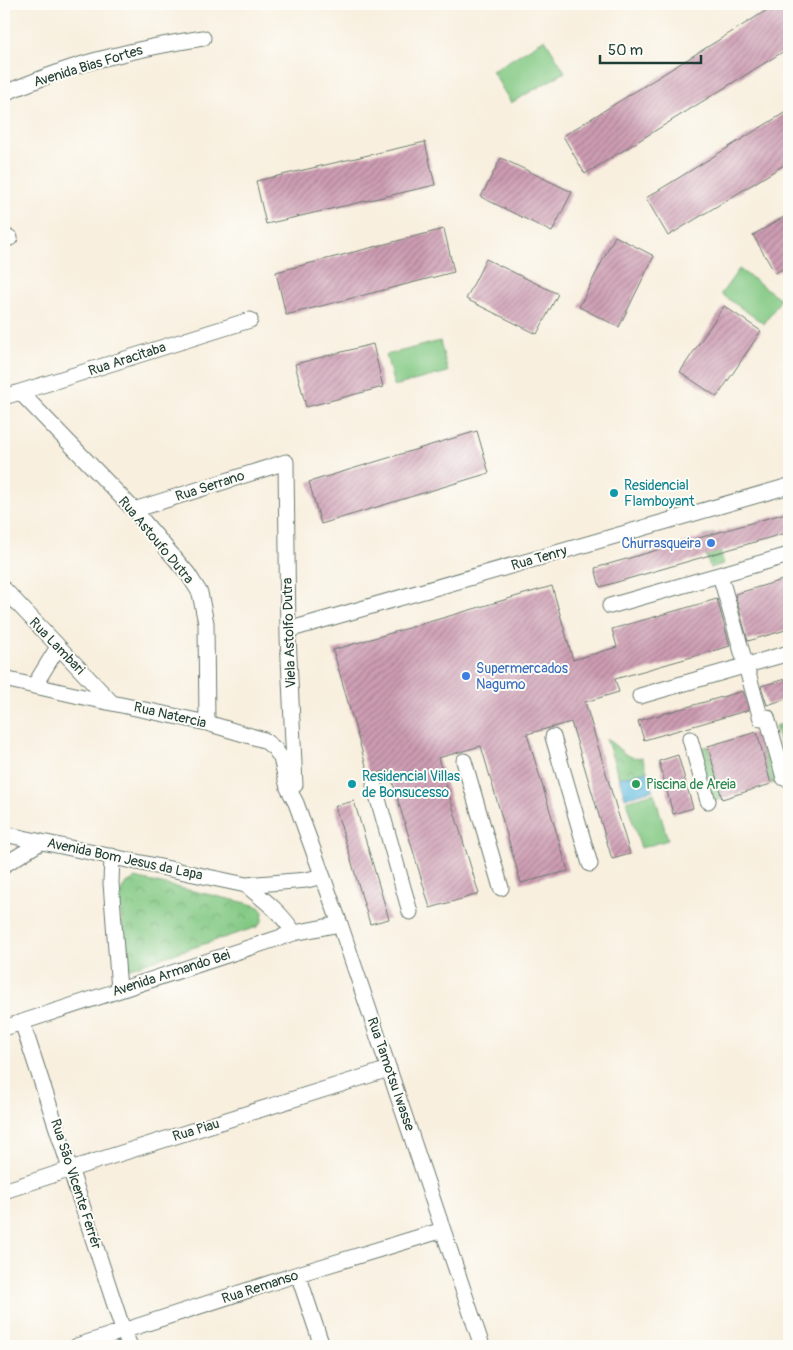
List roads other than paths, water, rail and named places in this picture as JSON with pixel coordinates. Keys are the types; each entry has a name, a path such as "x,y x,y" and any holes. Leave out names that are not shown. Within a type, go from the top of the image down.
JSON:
{"street":[{"name":"Avenida Bias Fortes","path":"4,92 58,72 107,57 203,38"},
{"name":"Rua Aracitaba","path":"4,398 250,320"},
{"name":"Rua Astoufo Dutra","path":"21,393 134,510 188,574 200,593 206,623 207,723"},
{"name":"Rua Serrano","path":"134,510 286,462"},
{"name":"Viela Astolfo Dutra","path":"286,462 288,630 296,803"},
{"name":"Rua Tenry","path":"288,630 789,486"},
{"path":"610,606 789,555"},
{"path":"720,575 745,666 784,778"},
{"name":"Rua Lambari","path":"4,589 111,702"},
{"path":"34,686 58,647"},
{"path":"640,696 789,653"},
{"name":"Rua Natercia","path":"4,679 207,723 264,740 275,749 281,758 288,788 296,803"},
{"path":"553,737 590,864"},
{"path":"690,739 708,801"},
{"path":"464,761 501,888"},
{"path":"374,785 410,912"},
{"name":"Rua Tamotsu Iwasse","path":"296,803 340,924 482,1346"},
{"name":"Avenida Bom Jesus da Lapa","path":"4,834 246,885 307,880 322,876"},
{"path":"4,865 41,842"},
{"path":"112,856 111,883 119,990"},
{"name":"Avenida Bom Jesus da Lapa","path":"246,885 279,913 294,933"},
{"name":"Avenida Armando Bei","path":"4,1028 294,933 340,924"},
{"name":"Rua São Vicente Ferrér","path":"22,1022 123,1330 130,1346"},
{"name":"Rua Piau","path":"4,1192 71,1169 389,1069"},
{"name":"Rua Remanso","path":"77,1346 298,1274 443,1230"},
{"path":"298,1274 322,1346"}],"water":[{"name":"Piscina de Areia","path":"647,771 653,790 625,798 619,778"}],"place":[{"name":"Residencial Flamboyant","path":"614,493"},
{"name":"Churrasqueira","path":"711,543"},
{"name":"Supermercados Nagumo","path":"466,676"},
{"name":"Residencial Villas de Bonsucesso","path":"352,784"},
{"name":"Piscina de Areia","path":"636,784"}]}
